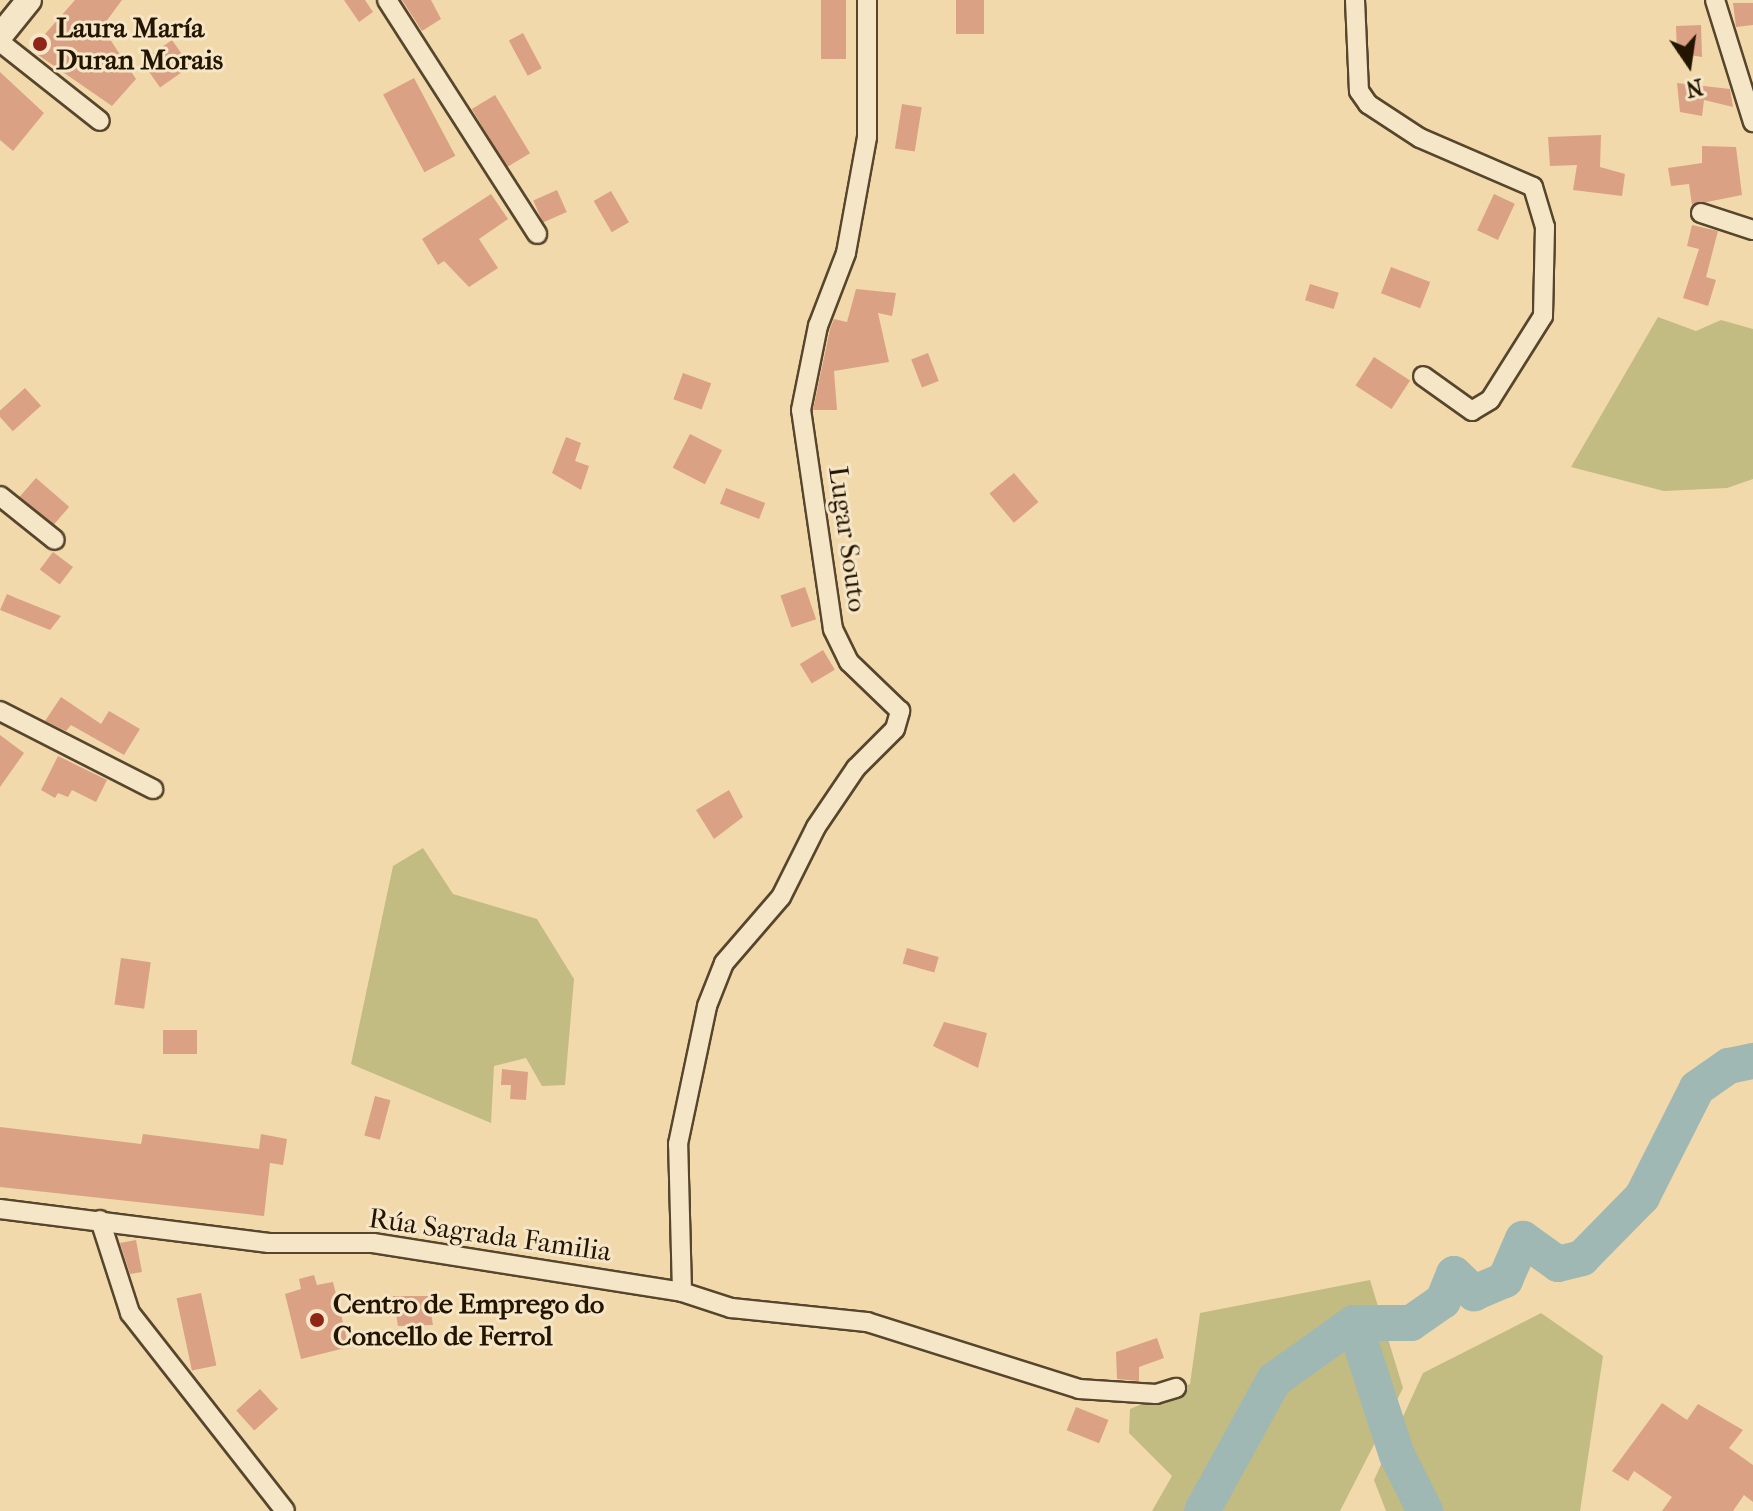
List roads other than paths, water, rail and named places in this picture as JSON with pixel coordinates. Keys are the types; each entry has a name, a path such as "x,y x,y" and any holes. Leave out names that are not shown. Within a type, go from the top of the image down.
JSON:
{"main road":[{"path":"0,36 29,0"}],"street":[{"path":"387,0 537,234"},
{"name":"Lugar Souto","path":"682,1292 678,1144 707,1006 724,963 781,897 816,827 856,768 895,729 900,711 849,662 833,629 801,410 818,326 846,253 867,137 867,0"},
{"path":"1355,0 1359,91 1368,104 1420,138 1533,187 1545,227 1543,316 1490,400 1472,411 1423,376"},
{"path":"1715,0 1753,122"},
{"path":"0,42 100,121"},
{"path":"1701,213 1753,230"},
{"path":"0,496 55,540"},
{"path":"0,711 153,789"},
{"name":"Rúa Sagrada Familia","path":"0,1209 269,1243 373,1243 682,1292 731,1308 867,1322 1079,1389 1156,1394 1176,1388"},
{"path":"100,1220 130,1313 285,1511"}],"waterway":[{"path":"1202,1511 1274,1380 1354,1323 1411,1323 1443,1301 1454,1274 1474,1293 1505,1280 1523,1239 1558,1264 1582,1258 1642,1197 1697,1088 1729,1066 1753,1061"},
{"path":"1354,1323 1397,1455 1425,1511"}],"place":[{"name":"Laura María Duran Morais","path":"40,44"},
{"name":"Centro de Emprego do Concello de Ferrol","path":"317,1320"}]}
